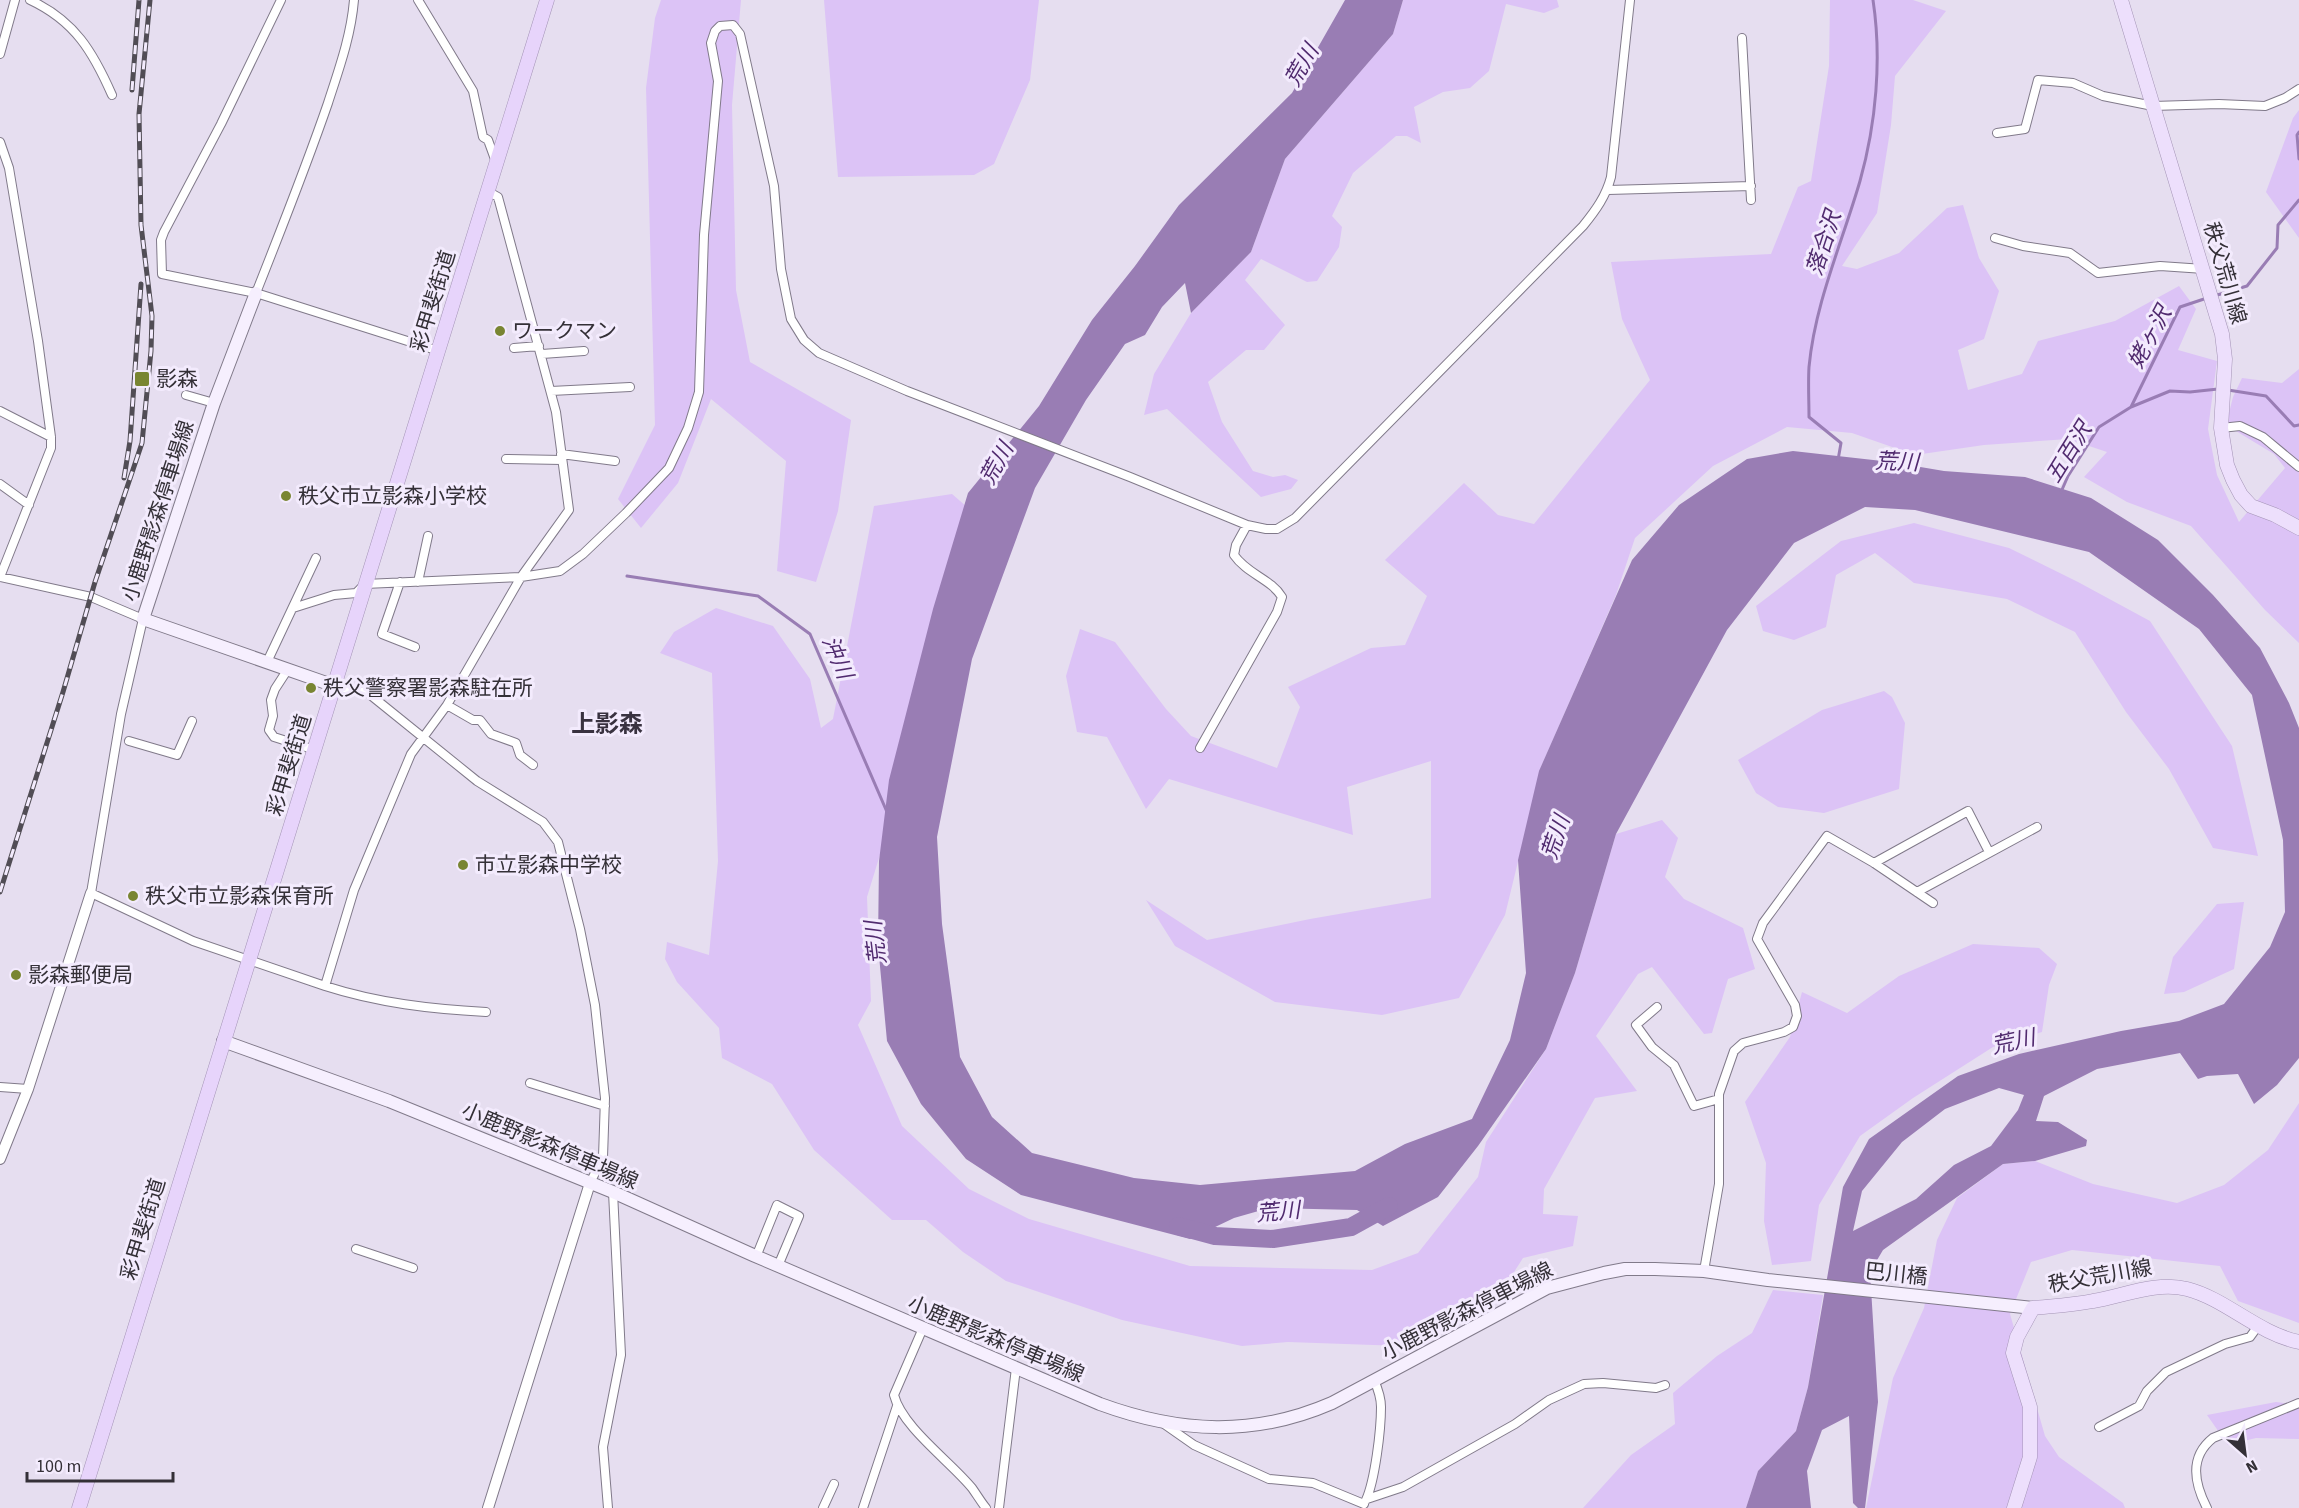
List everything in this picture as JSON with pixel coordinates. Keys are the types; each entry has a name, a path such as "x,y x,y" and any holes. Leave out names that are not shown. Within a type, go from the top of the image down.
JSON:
{"highway":[{"name":"彩甲斐街道","path":"79,1508 365,584 440,351 547,0"}],"main road":[{"name":"秩父荒川線","path":"2121,0 2222,334 2225,359 2221,428 2228,465 2241,495 2251,506 2275,514 2299,528"},
{"name":"小鹿野影森停車場線","path":"256,293 213,403 143,619 335,686"},
{"name":"小鹿野影森停車場線","path":"224,1041 389,1101 613,1192 756,1257 1100,1404 1164,1424 1199,1428 1235,1428 1305,1415 1332,1403 1547,1288 1573,1280 1625,1269 1704,1271 1768,1280"},
{"name":"巴川橋","path":"1768,1280 2026,1307"},
{"name":"秩父荒川線","path":"2014,1508 2030,1457 2030,1407 2013,1353 2026,1307 2090,1302 2167,1286 2202,1294 2279,1338 2299,1342"}],"street":[{"path":"0,54 15,0"},
{"path":"30,0 69,24 97,61 112,95"},
{"path":"282,0 161,240 162,274 256,293 440,351"},
{"path":"256,293 309,160 345,49 352,21 354,0"},
{"path":"418,0 473,91 483,137 488,141 497,164"},
{"path":"293,608 334,595 356,593 365,584 521,577 560,571 583,554 669,468 688,428 699,392 702,355 700,309 704,235 718,81 711,43 720,26 733,25 740,34 774,186 781,269 791,319 804,340 819,352 907,391 1131,477 1247,525 1277,529 1295,518 1583,226 1599,206 1608,190 1618,120 1630,0"},
{"path":"1742,38 1751,200"},
{"path":"1997,133 2025,129 2038,80 2073,83 2103,96 2153,106 2219,104 2265,106 2299,89"},
{"path":"0,142 9,168 38,341 51,437 51,448 0,577 91,597 143,619 121,714 91,893 28,1089 0,1159"},
{"path":"1608,190 1751,186"},
{"path":"325,986 354,890 411,754 447,705 521,577 569,510 551,391 498,197 489,192"},
{"path":"1995,238 2023,246 2070,253 2098,273 2160,266 2204,269"},
{"path":"514,348 584,351"},
{"path":"551,391 630,387"},
{"path":"186,395 213,403"},
{"path":"0,411 51,437"},
{"path":"2221,428 2240,426 2263,437 2299,467"},
{"path":"506,459 562,457 615,461"},
{"path":"0,484 29,505"},
{"path":"1200,748 1277,612 1282,597 1277,589 1242,566 1234,555 1236,545 1247,525"},
{"path":"418,582 428,536"},
{"path":"267,662 316,558"},
{"path":"400,582 382,634 415,647"},
{"path":"288,669 271,700 273,716 269,729 274,737 315,750"},
{"path":"335,686 368,693 477,781 543,822 558,842 580,929 595,1005 605,1106 603,1157 590,1183 488,1508"},
{"path":"447,705 473,720 480,720 491,734 516,743 520,755 533,765"},
{"path":"129,741 177,754 192,721"},
{"path":"1874,863 1968,811 1989,852"},
{"path":"1917,892 2037,827"},
{"path":"1704,1271 1719,1184 1719,1099 1734,1051 1743,1043 1784,1032 1793,1027 1797,1016 1791,997 1757,939 1763,923 1827,836 1874,863 1933,903"},
{"path":"91,893 184,937 325,986 378,1001 425,1008 486,1012"},
{"path":"1657,1007 1636,1025 1641,1033 1652,1047 1674,1065 1694,1106 1719,1099"},
{"path":"530,1083 605,1106"},
{"path":"0,1087 28,1089"},
{"path":"608,1508 603,1448 621,1355 613,1192"},
{"path":"756,1257 777,1205 798,1216 778,1266"},
{"path":"356,1249 413,1268"},
{"path":"2099,1426 2139,1406 2147,1391 2166,1372 2225,1344 2250,1337 2258,1326"},
{"path":"923,1328 894,1395 897,1406 972,1488 986,1508"},
{"path":"999,1508 1016,1368"},
{"path":"1364,1504 1373,1479 1381,1407 1379,1392 1374,1380"},
{"path":"1164,1424 1194,1445 1269,1479 1313,1483 1364,1504 1403,1487 1515,1424 1549,1400 1584,1384 1603,1383 1656,1388 1665,1385"},
{"path":"2207,1508 2199,1493 2194,1473 2197,1458 2204,1445 2213,1438 2299,1403"},
{"path":"863,1508 897,1406"},
{"path":"823,1508 834,1484"}],"shaded area":[{"path":"661,0 741,0 732,105 736,290 750,362 851,420 838,511 816,582 777,571 786,461 711,399 678,483 641,528 618,499 655,425 646,88 655,18"},
{"path":"824,0 1039,0 1030,80 994,164 974,175 838,177"},
{"path":"1403,0 1557,0 1559,7 1544,13 1506,4 1489,71 1470,88 1443,92 1414,107 1421,143 1407,136 1396,136 1353,173 1332,216 1342,227 1339,247 1317,281 1307,282 1261,259 1245,280 1285,325 1264,350 1246,350 1208,382 1222,422 1253,471 1273,477 1285,475 1298,480 1291,489 1261,497 1167,409 1144,415 1154,374 1191,313 1251,252 1285,159 1393,34"},
{"path":"1830,0 1913,0 1946,11 1895,76 1891,125 1877,213 1842,266 1857,269 1899,253 1947,208 1963,205 1979,258 1999,291 1984,339 1958,350 1968,390 2022,374 2038,341 2115,321 2179,286 2196,309 2178,350 2217,361 2208,429 2217,475 2239,522 2285,468 2274,454 2226,425 2233,397 2242,378 2282,383 2299,369 2299,643 2265,610 2191,526 2127,502 2084,477 2107,452 2068,439 1984,445 1915,455 1852,433 1787,427 1713,466 1635,538 1616,595 1541,767 1505,915 1459,998 1382,1015 1275,1002 1175,946 1146,900 1207,940 1431,898 1431,761 1347,787 1353,835 1169,779 1146,809 1107,737 1077,732 1066,676 1080,629 1115,642 1166,709 1191,736 1277,768 1300,707 1288,687 1371,648 1405,645 1427,596 1385,560 1464,483 1498,515 1534,524 1650,380 1622,319 1611,262 1771,254 1798,187 1811,181 1829,66"},
{"path":"2299,110 2299,238 2266,192 2293,118"},
{"path":"952,494 974,513 923,715 867,897 871,1001 858,1025 902,1126 969,1189 1029,1219 1190,1266 1372,1270 1418,1253 1478,1177 1486,1142 1546,1049 1575,973 1616,834 1662,820 1678,838 1665,877 1684,899 1743,928 1755,969 1728,979 1712,1033 1704,1034 1652,967 1638,974 1596,1036 1637,1091 1595,1098 1544,1189 1543,1214 1578,1216 1573,1246 1523,1258 1493,1305 1402,1346 1288,1342 1242,1346 1122,1320 1006,1281 963,1252 926,1220 892,1220 814,1150 772,1084 722,1058 719,1028 677,982 665,959 667,942 709,955 718,861 712,673 660,653 674,632 716,608 773,626 810,679 821,728 833,719 874,506"},
{"path":"1914,523 2009,548 2150,621 2232,746 2258,856 2213,848 2169,769 2126,712 2075,632 2007,599 1914,583 1875,553 1836,575 1826,627 1794,640 1763,631 1756,606 1841,541"},
{"path":"1884,691 1892,697 1905,723 1899,789 1824,813 1778,807 1756,793 1738,760 1822,710"},
{"path":"2244,902 2234,969 2184,992 2164,994 2173,957 2217,904"},
{"path":"1973,944 2039,948 2057,964 2049,985 2042,1032 1993,1047 1913,1098 1860,1136 1819,1205 1811,1261 1772,1265 1764,1221 1766,1163 1745,1102 1790,1037 1802,992 1847,1013 1899,976"},
{"path":"2299,1103 2299,1323 2238,1301 2220,1266 2072,1250 2031,1262 2010,1314 2045,1436 2059,1457 2123,1503 2125,1508 1866,1508 1893,1378 1924,1308 1937,1240 1957,1198 2003,1164 2035,1161 2093,1184 2177,1203 2224,1185 2268,1150"},
{"path":"1773,1290 1823,1295 1808,1387 1796,1431 1758,1471 1746,1508 1583,1508 1631,1455 1675,1424 1673,1393 1717,1356 1752,1333"},
{"path":"2276,1402 2299,1405 2299,1439 2256,1438 2228,1445 2207,1415"}],"water":[{"path":"1345,0 1403,0 1393,34 1285,159 1251,252 1191,313 1185,283 1162,307 1145,335 1125,344 1086,400 1035,488 972,659 937,837 942,924 960,1057 992,1117 1032,1153 1134,1178 1200,1185 1355,1171 1405,1144 1472,1119 1510,1040 1526,973 1518,860 1539,771 1632,560 1679,505 1747,459 1793,451 1891,462 1944,471 2025,477 2091,498 2158,540 2213,595 2260,648 2289,703 2299,728 2299,1058 2277,1085 2254,1104 2238,1074 2207,1076 2198,1079 2180,1053 2097,1069 2044,1096 2036,1121 2058,1122 2087,1140 2086,1146 2035,1161 2003,1164 1883,1250 1870,1272 1878,1402 1865,1508 1858,1508 1853,1503 1849,1416 1822,1430 1807,1471 1811,1508 1746,1508 1758,1471 1796,1431 1808,1387 1843,1187 1869,1139 1958,1076 2019,1054 2121,1031 2179,1021 2224,1004 2270,947 2285,912 2283,840 2252,695 2199,629 2089,552 1915,510 1865,507 1794,543 1727,630 1616,834 1575,973 1546,1049 1478,1146 1438,1197 1383,1226 1357,1210 1269,1208 1234,1218 1190,1239 1021,1195 966,1159 921,1104 887,1041 878,945 879,861 889,780 933,609 968,493 1039,406 1092,320 1179,205 1292,93","holes":["1999,1088 2024,1095 2018,1110 1991,1146 1954,1165 1916,1199 1853,1231 1862,1191 1902,1142 1945,1109"]}],"waterway":[{"name":"落合沢","path":"1838,460 1841,443 1809,417 1809,367 1823,296 1860,181 1870,137 1877,68 1873,0"},
{"name":"姥ヶ沢","path":"2299,132 2297,135 2299,159"},
{"name":"姥ヶ沢","path":"2214,296 2247,286 2277,248 2278,225 2299,200"},
{"name":"姥ヶ沢","path":"2131,407 2180,307 2207,298"},
{"name":"五百沢","path":"2061,492 2068,476 2099,427 2131,407 2170,391 2190,392 2218,389"},
{"name":"五百沢","path":"2228,390 2266,396 2294,426 2299,425"},
{"name":"沖川","path":"627,576 758,596 810,634 887,812"},
{"name":"荒川","path":"1178,1226 1215,1236 1273,1239 1351,1227 1389,1206"}],"railway":[{"path":"132,90 139,0"},
{"path":"0,892 95,582 142,443 152,316 141,225 139,114 150,0"},
{"path":"124,478 130,441 141,284"}],"place":[{"name":"ワークマン","path":"500,331"},
{"name":"影森","path":"142,379"},
{"name":"秩父市立影森小学校","path":"286,496"},
{"name":"秩父警察署影森駐在所","path":"311,688"},
{"name":"市立影森中学校","path":"463,865"},
{"name":"秩父市立影森保育所","path":"133,896"},
{"name":"影森郵便局","path":"16,975"}],"district":[{"name":"上影森","path":"607,724"}]}
